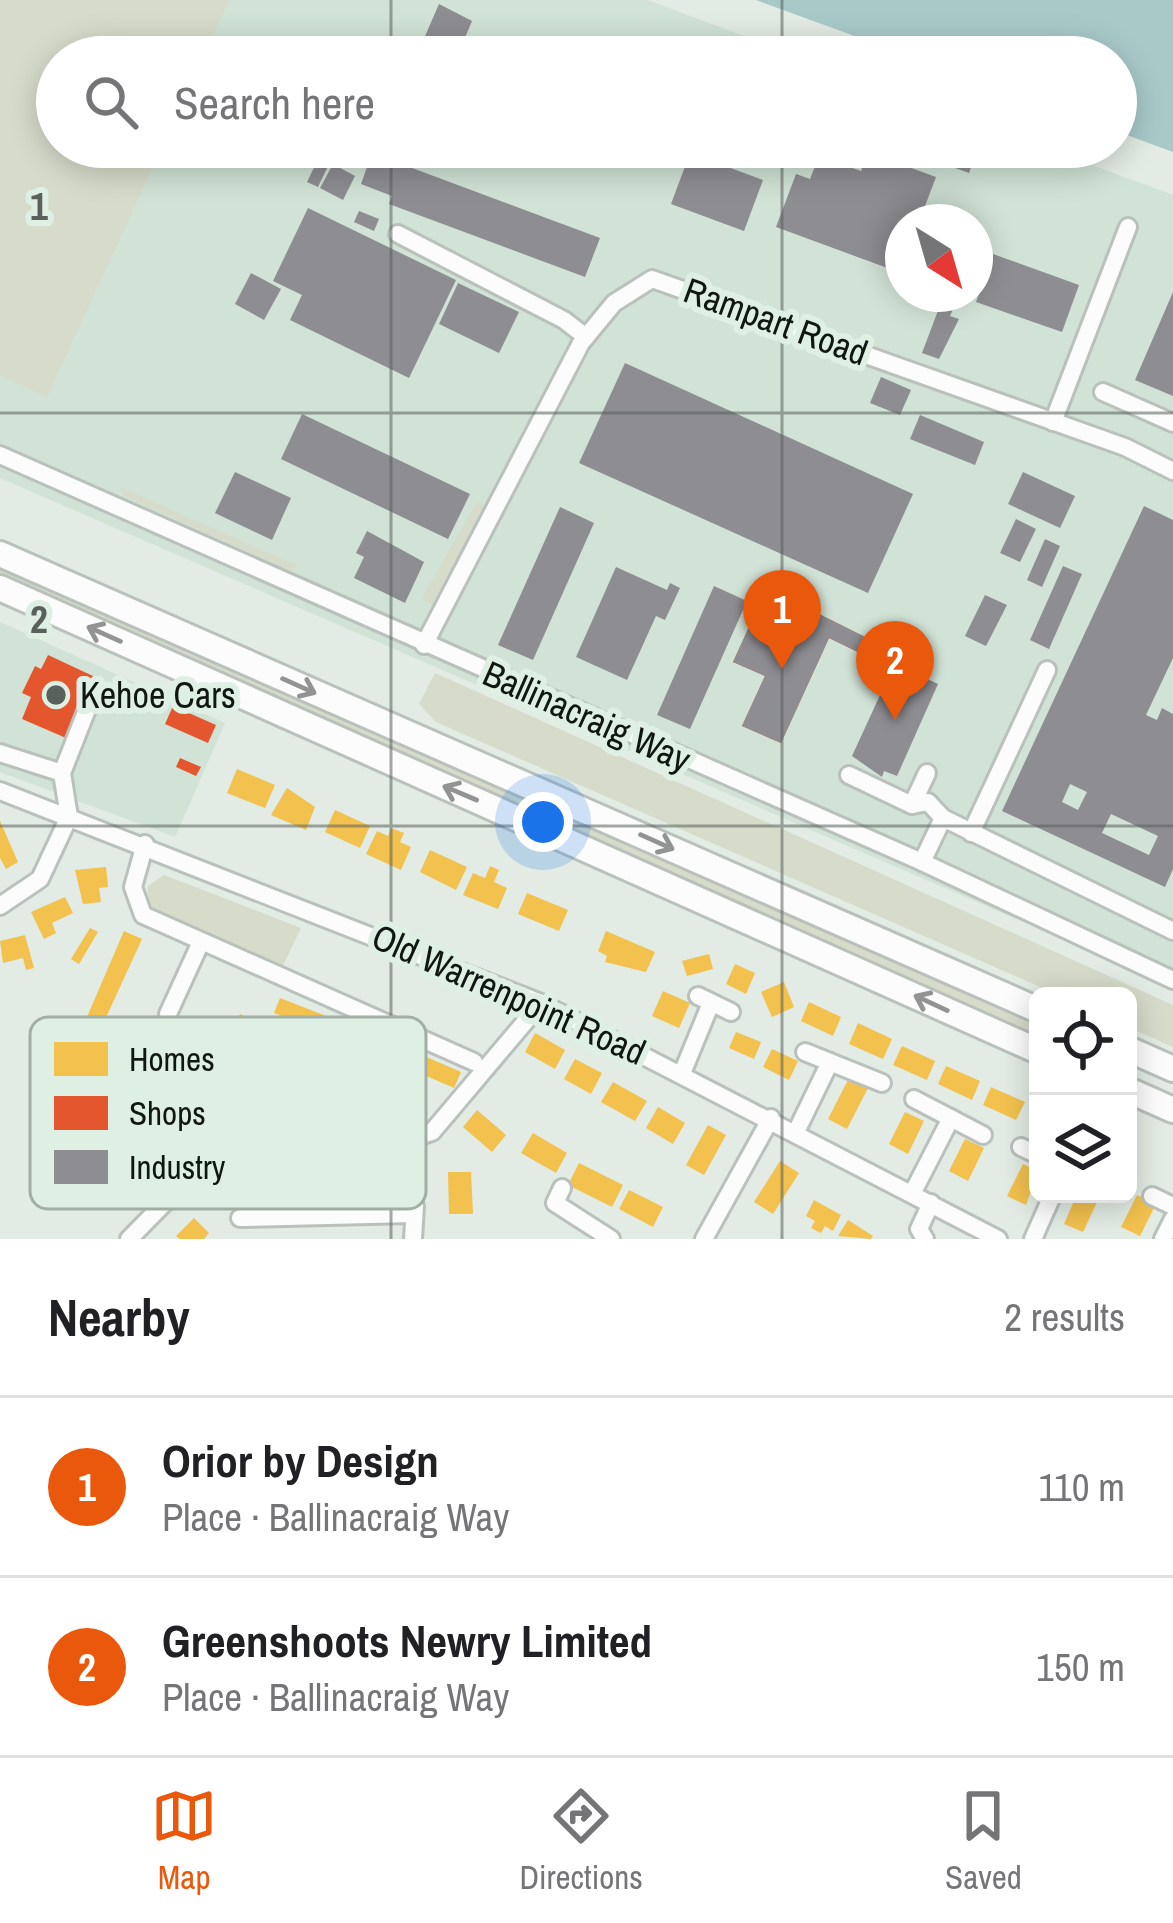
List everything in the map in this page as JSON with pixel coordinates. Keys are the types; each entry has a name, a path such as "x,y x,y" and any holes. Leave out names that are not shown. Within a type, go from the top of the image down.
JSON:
{"highway":[{"path":"0,554 1029,1006"},
{"path":"0,588 1029,1047"},
{"path":"1137,1053 1173,1069"},
{"path":"1137,1094 1173,1110"}],"street":[{"path":"1053,422 1128,227"},
{"path":"398,234 564,320 586,337"},
{"name":"Rampart Road","path":"424,645 586,337 635,286 652,279 1053,422 1173,471"},
{"path":"1103,392 1173,423"},
{"name":"Ballinacraig Way","path":"0,455 922,862 1173,980"},
{"path":"971,832 1047,670"},
{"path":"0,906 40,879 69,817 62,772 88,707"},
{"path":"0,753 62,772"},
{"path":"912,805 927,773"},
{"path":"849,775 912,805 928,802 943,818 1173,931"},
{"name":"Old Warrenpoint Road","path":"0,791 541,1003 683,1072 998,1239"},
{"path":"922,862 943,818"},
{"path":"145,844 133,887 143,915 370,1017"},
{"path":"168,1014 200,944"},
{"path":"683,1072 704,1000 731,1012"},
{"path":"426,1134 433,1132 541,1003"},
{"path":"426,1041 474,1062"},
{"path":"805,1052 882,1083"},
{"path":"796,1132 830,1062"},
{"path":"914,1099 983,1135"},
{"path":"704,1239 771,1118"},
{"path":"913,1192 951,1118"},
{"path":"562,1188 555,1203 611,1239"},
{"path":"1151,1196 1173,1206"},
{"path":"925,1239 919,1229 931,1203"},
{"path":"1033,1239 1050,1203"},
{"path":"129,1239 158,1209"},
{"path":"240,1218 414,1210 413,1239"},
{"path":"1163,1239 1173,1220"}],"shaded area":[{"path":"0,0 647,0 744,36 36,36 36,168 1100,168 1173,195 1173,987 0,478"},
{"path":"0,0 229,0 213,36 36,36 36,168 152,168 47,397 0,375"},
{"path":"120,487 296,565 291,571 124,496"},
{"path":"477,502 486,506 432,604 422,598"},
{"path":"0,562 1029,1018 1029,1035 0,579"},
{"path":"0,622 225,723 175,837 0,772"},
{"path":"435,673 1133,987 1040,987 436,722 419,704"},
{"path":"164,875 301,928 280,972 158,914 147,900 148,886"},
{"path":"1137,989 1173,1005 1173,1047 1137,1031"}],"water":[{"path":"756,0 1173,0 1173,152 1137,139 1137,36 855,36"}],"building: Homes":[{"path":"237,769 275,785 265,808 227,793"},
{"path":"287,788 315,807 306,830 271,815"},
{"path":"335,810 370,826 360,848 325,832"},
{"path":"0,821 18,862 6,869 0,858"},
{"path":"391,828 404,833 400,842 411,847 401,870 366,854 377,831 388,836"},
{"path":"430,850 467,867 456,890 420,872"},
{"path":"490,866 499,870 494,882 507,888 498,909 463,895 473,873 485,878"},
{"path":"106,867 108,887 99,888 101,902 83,904 75,870"},
{"path":"527,893 568,910 559,931 518,914"},
{"path":"65,897 73,913 52,923 56,933 44,939 31,912"},
{"path":"90,928 98,932 79,964 71,959"},
{"path":"124,931 142,939 106,1017 87,1017"},
{"path":"606,931 655,952 646,972 605,962 607,956 598,951"},
{"path":"25,935 34,968 26,970 23,958 3,963 0,941"},
{"path":"709,954 713,969 687,976 682,961"},
{"path":"735,964 755,973 746,994 726,984"},
{"path":"784,982 794,1007 772,1017 761,992"},
{"path":"663,991 690,1003 679,1028 652,1016"},
{"path":"280,998 329,1017 284,1017 274,1013"},
{"path":"809,1002 841,1017 833,1036 801,1021"},
{"path":"858,1023 892,1039 883,1059 849,1044"},
{"path":"736,1032 761,1042 754,1059 729,1048"},
{"path":"535,1033 565,1050 555,1069 525,1052"},
{"path":"902,1046 935,1061 927,1080 893,1065"},
{"path":"772,1049 798,1061 789,1080 763,1067"},
{"path":"426,1057 461,1072 454,1088 426,1076"},
{"path":"575,1059 602,1073 591,1094 564,1079"},
{"path":"946,1066 980,1081 972,1100 938,1084"},
{"path":"849,1078 868,1088 847,1129 828,1119"},
{"path":"613,1082 647,1101 635,1121 601,1102"},
{"path":"991,1087 1025,1102 1016,1120 983,1105"},
{"path":"658,1107 685,1123 673,1144 646,1128"},
{"path":"477,1110 506,1135 492,1152 463,1127"},
{"path":"905,1112 924,1121 908,1154 889,1144"},
{"path":"708,1125 726,1135 704,1175 686,1165"},
{"path":"533,1133 567,1153 556,1173 521,1153"},
{"path":"965,1139 984,1148 968,1181 949,1171"},
{"path":"780,1161 799,1173 773,1214 754,1202"},
{"path":"579,1163 623,1185 612,1207 568,1185"},
{"path":"1023,1164 1029,1167 1026,1205 1007,1196"},
{"path":"448,1172 471,1172 473,1214 449,1214"},
{"path":"629,1190 663,1207 653,1227 619,1209"},
{"path":"1137,1195 1156,1204 1140,1236 1121,1227"},
{"path":"814,1200 841,1215 833,1231 825,1226 821,1233 811,1228 815,1221 806,1216"},
{"path":"1073,1203 1097,1203 1083,1232 1064,1224"},
{"path":"194,1218 209,1233 204,1239 176,1236"},
{"path":"848,1220 873,1236 871,1239 838,1236"}],"building: Shops":[{"path":"767,588 867,638 860,653 829,638 781,743 742,726 765,676 733,662"},
{"name":"Kehoe Cars","path":"48,655 93,676 66,738 22,719 31,697 22,693 35,666 41,669"},
{"path":"173,706 216,725 208,743 165,724"},
{"path":"180,758 201,767 196,776 176,767"}],"building: Industry":[{"path":"439,4 472,21 466,36 425,36"},
{"path":"314,168 327,168 318,187 307,182"},
{"path":"331,168 355,176 343,200 320,188"},
{"path":"367,168 412,168 600,238 585,277 389,204 392,196 361,184"},
{"path":"684,168 731,168 763,180 744,231 671,204"},
{"path":"814,168 912,168 936,177 926,204 885,204 885,267 776,227 796,174 810,179"},
{"path":"308,208 456,280 409,378 290,320 302,295 273,281"},
{"path":"359,211 379,219 374,231 354,222"},
{"path":"993,254 1079,285 1062,332 993,308"},
{"path":"251,273 281,289 264,320 235,304"},
{"path":"458,283 519,312 499,353 439,324"},
{"path":"1173,292 1173,396 1135,380"},
{"path":"937,312 952,312 950,316 959,319 939,359 922,353"},
{"path":"625,363 913,494 868,593 579,463"},
{"path":"881,377 911,390 900,415 870,403"},
{"path":"302,414 470,494 448,539 281,459"},
{"path":"920,415 984,442 975,465 910,439"},
{"path":"235,472 291,498 272,540 215,513"},
{"path":"1023,472 1075,496 1060,528 1008,504"},
{"path":"1144,506 1173,520 1173,658 1146,715 1157,720 1162,708 1173,714 1173,869 1165,887 1002,811","holes":["1070,784 1087,792 1078,810 1062,802","1111,814 1158,836 1149,855 1102,833"]},
{"path":"560,507 594,523 533,660 498,645"},
{"path":"1016,519 1036,529 1020,562 1000,553"},
{"path":"367,531 424,562 405,603 354,578 364,557 356,553"},
{"path":"1045,539 1060,546 1042,587 1027,580"},
{"path":"1063,566 1082,574 1049,649 1030,640"},
{"path":"616,567 667,590 670,583 680,588 665,620 656,616 627,680 576,657"},
{"path":"714,586 747,601 690,729 657,715"},
{"path":"767,588 867,638 860,653 829,638 781,743 742,726 765,676 733,662"},
{"path":"985,595 1007,605 986,646 965,636"},
{"path":"898,656 924,668 921,676 938,684 897,776 884,771 882,777 852,756"}],"place":[{"name":"Orior by Design","path":"782,669"},
{"name":"Kehoe Cars","path":"56,695"},
{"name":"Greenshoots Newry Limited","path":"895,720"}]}
